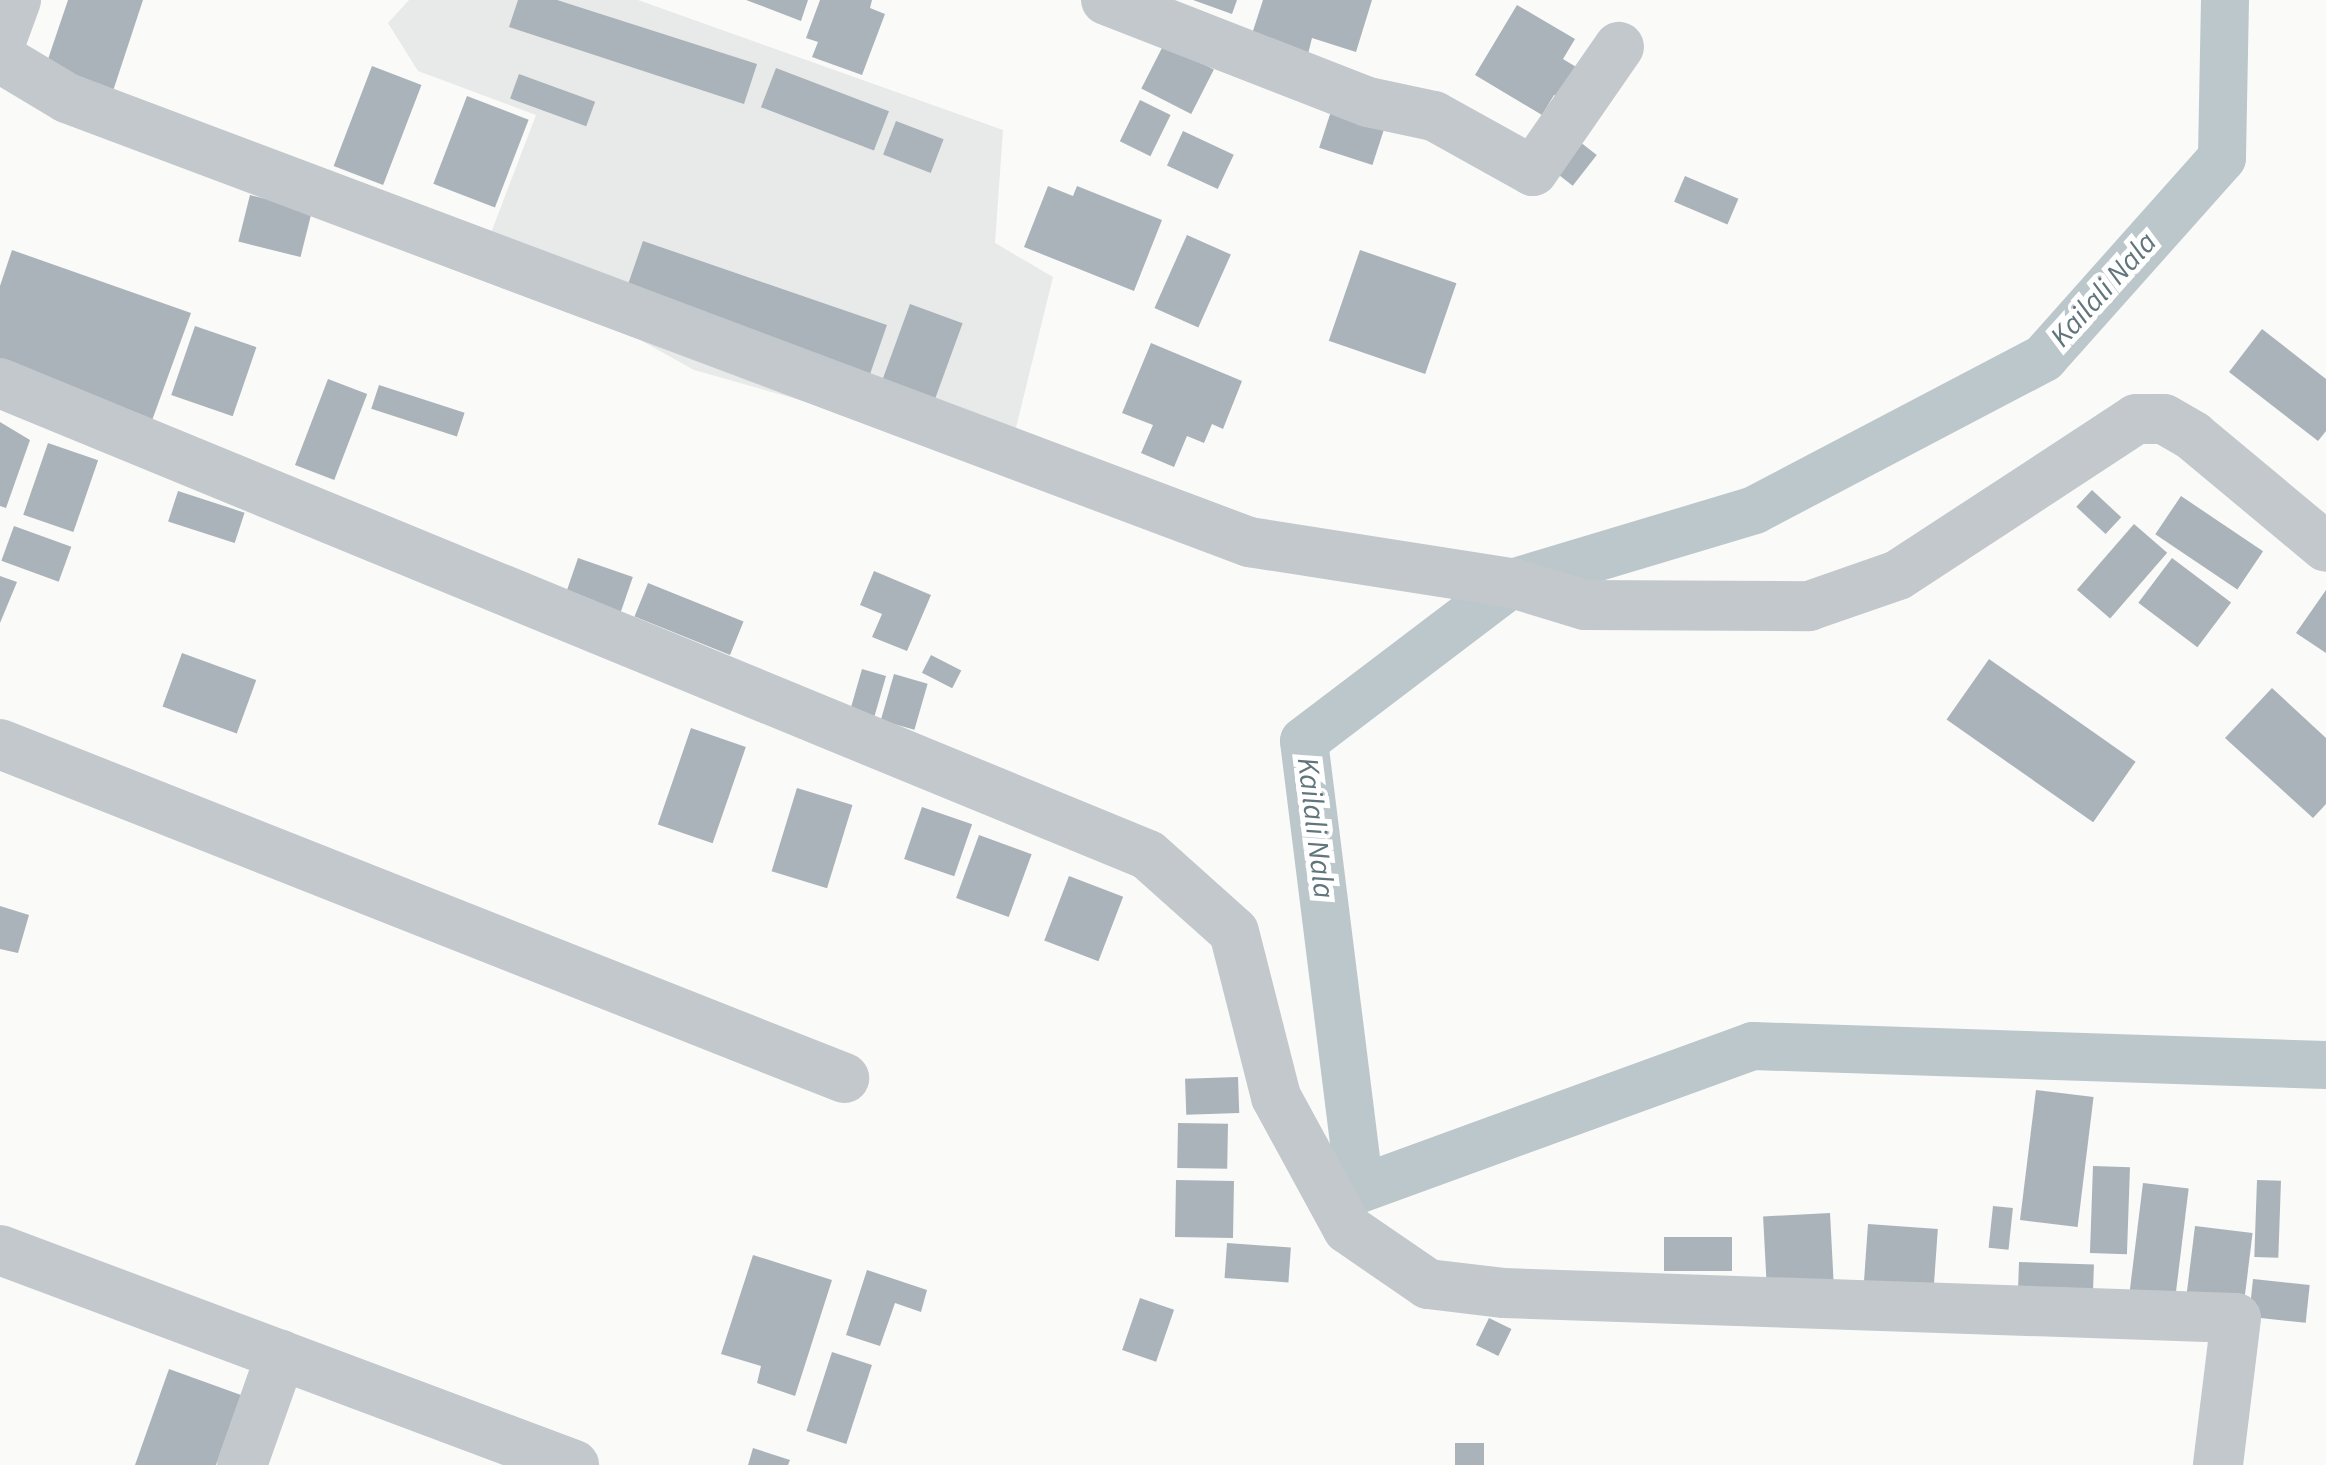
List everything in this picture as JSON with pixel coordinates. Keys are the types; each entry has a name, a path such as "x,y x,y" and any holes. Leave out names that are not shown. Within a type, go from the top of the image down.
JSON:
{"street":[{"path":"0,44 16,0"},
{"path":"1106,0 1368,102 1434,116 1533,171 1619,47"},
{"path":"0,58 67,98 1248,542 1512,583 1585,605 1809,606 1898,574 2136,419 2164,420 2193,436 2326,547"},
{"path":"0,383 1148,856 1234,932 1276,1097 1348,1229 1428,1284 1504,1293 2236,1318 2218,1465"},
{"path":"0,744 844,1078"},
{"path":"0,1250 574,1465"},
{"path":"242,1465 281,1355"}],"shaded area":[{"path":"409,0 638,0 1003,130 995,243 1053,277 1012,444 941,440 694,370 558,294 489,238 536,115 418,71 388,23"}],"building":[{"path":"68,0 143,0 112,94 44,71"},
{"path":"518,0 557,0 757,64 744,104 509,27"},
{"path":"746,0 808,0 801,21"},
{"path":"820,0 872,0 870,8 885,14 862,75 812,57 818,42 806,38"},
{"path":"1193,0 1237,0 1232,14"},
{"path":"1263,0 1372,0 1356,52 1312,38 1308,54 1251,37"},
{"path":"1517,5 1575,39 1563,59 1581,70 1564,100 1554,95 1542,115 1475,75"},
{"path":"1164,44 1214,69 1191,114 1141,89"},
{"path":"372,66 421,85 383,185 334,166"},
{"path":"776,68 889,111 874,151 761,107"},
{"path":"519,74 595,102 586,126 510,98"},
{"path":"467,96 529,120 495,207 433,184"},
{"path":"1140,100 1171,115 1150,156 1120,141"},
{"path":"1334,102 1387,119 1372,165 1319,148"},
{"path":"896,121 944,139 931,173 883,155"},
{"path":"1183,131 1234,155 1218,189 1167,165"},
{"path":"1566,131 1597,155 1573,186 1542,162"},
{"path":"1685,176 1738,199 1727,224 1674,202"},
{"path":"1048,186 1073,196 1077,186 1162,220 1134,291 1024,247"},
{"path":"250,195 312,210 300,257 238,242"},
{"path":"1187,235 1231,255 1198,328 1154,308"},
{"path":"643,241 887,325 866,385 622,301"},
{"path":"12,250 191,313 150,426 0,374 0,286"},
{"path":"1360,250 1456,283 1425,374 1329,341"},
{"path":"910,304 963,323 931,411 878,391"},
{"path":"195,326 256,347 233,416 171,395"},
{"path":"2262,329 2326,379 2326,431 2318,441 2229,372"},
{"path":"1151,343 1242,381 1223,429 1212,424 1204,443 1187,436 1174,467 1141,453 1153,425 1122,413"},
{"path":"328,379 367,394 334,480 295,465"},
{"path":"379,385 465,413 457,437 371,409"},
{"path":"0,422 30,440 6,508 0,506"},
{"path":"48,443 98,460 73,532 23,515"},
{"path":"2092,490 2121,517 2106,534 2076,507"},
{"path":"178,491 245,513 235,543 168,521"},
{"path":"2181,496 2263,551 2237,589 2155,534"},
{"path":"2134,524 2167,553 2110,619 2077,590"},
{"path":"14,526 71,547 59,582 1,561"},
{"path":"578,558 633,577 619,618 564,599"},
{"path":"2172,558 2231,603 2197,647 2138,603"},
{"path":"874,571 931,595 907,651 872,637 882,614 860,605"},
{"path":"0,576 17,582 0,623"},
{"path":"648,583 743,622 730,655 635,616"},
{"path":"2326,590 2326,653 2296,633"},
{"path":"182,653 256,680 237,734 163,707"},
{"path":"931,655 961,670 952,688 922,673"},
{"path":"1989,659 2136,762 2093,822 1947,720"},
{"path":"862,669 886,676 874,717 850,710"},
{"path":"894,674 928,684 914,730 881,720"},
{"path":"2272,688 2326,738 2326,804 2313,818 2225,738"},
{"path":"691,728 746,747 713,843 658,824"},
{"path":"797,788 852,805 827,888 772,871"},
{"path":"922,807 972,824 954,876 904,859"},
{"path":"979,835 1032,854 1009,917 956,898"},
{"path":"1069,876 1123,897 1098,961 1044,940"},
{"path":"0,906 29,915 18,953 0,949"},
{"path":"1238,1077 1239,1113 1186,1115 1185,1079"},
{"path":"2036,1090 2094,1097 2078,1227 2020,1220"},
{"path":"1178,1123 1228,1124 1227,1169 1177,1168"},
{"path":"2093,1166 2130,1167 2127,1254 2090,1253"},
{"path":"1176,1180 1234,1181 1233,1238 1175,1237"},
{"path":"2257,1180 2281,1181 2278,1258 2254,1257"},
{"path":"2143,1183 2189,1189 2175,1301 2129,1295"},
{"path":"1993,1206 2013,1208 2009,1250 1989,1248"},
{"path":"1830,1213 1834,1281 1767,1284 1763,1217"},
{"path":"1868,1224 1938,1229 1933,1298 1863,1293"},
{"path":"2195,1226 2253,1233 2242,1318 2185,1311"},
{"path":"1664,1237 1732,1237 1732,1271 1664,1271"},
{"path":"1227,1243 1291,1247 1288,1282 1225,1278"},
{"path":"753,1255 832,1280 795,1396 757,1383 761,1366 721,1354"},
{"path":"2019,1262 2094,1265 2093,1305 2018,1302"},
{"path":"867,1270 927,1290 921,1312 895,1303 880,1346 846,1335"},
{"path":"2253,1279 2310,1285 2306,1323 2249,1317"},
{"path":"1140,1298 1174,1310 1156,1362 1122,1350"},
{"path":"1489,1318 1511,1329 1498,1356 1476,1345"},
{"path":"832,1352 872,1365 846,1444 806,1431"},
{"path":"169,1369 241,1395 216,1465 135,1465"},
{"path":"1455,1443 1484,1443 1484,1465 1455,1465"},
{"path":"753,1448 790,1460 788,1465 748,1465"}],"waterway":[{"name":"Kailali Nala","path":"2225,0 2222,158 2044,358 1755,510 1512,583 1304,741 1360,1189 1753,1046 2326,1065"}]}
